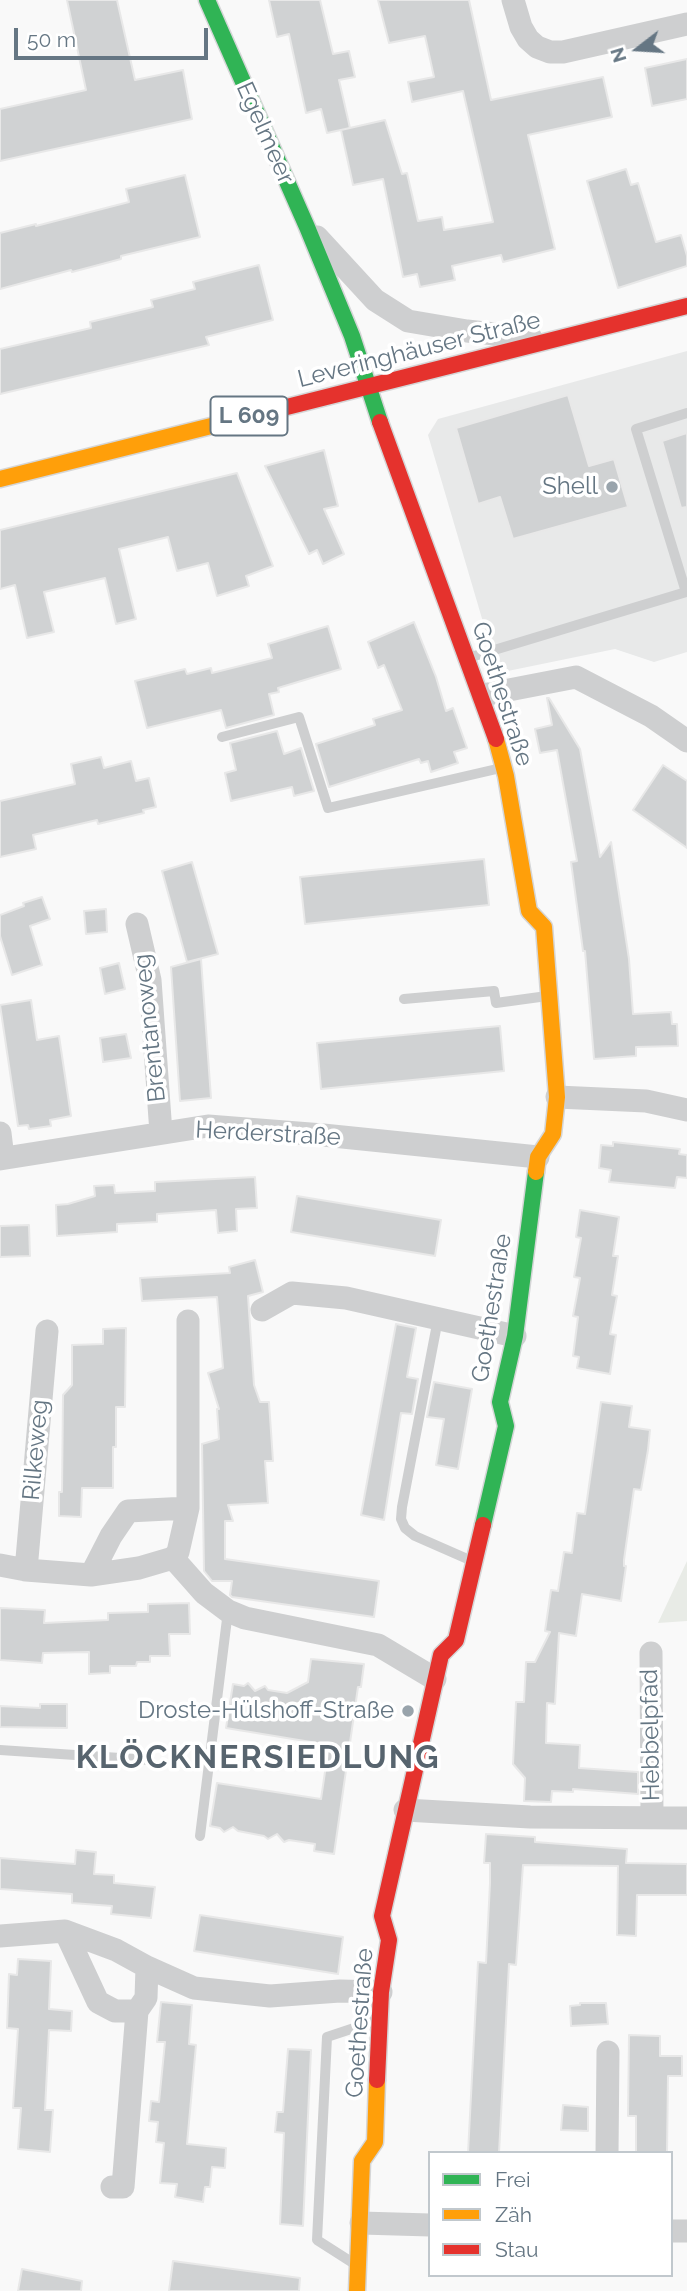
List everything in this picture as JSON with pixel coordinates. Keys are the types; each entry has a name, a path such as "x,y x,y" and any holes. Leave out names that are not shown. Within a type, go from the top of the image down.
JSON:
{"street":[{"name":"Egelmeer","path":"206,0 307,227 352,336 368,387"},
{"path":"513,0 521,27 528,39 550,52 563,52 687,23"},
{"name":"Egelmeer","path":"307,227 375,300 408,321 548,340"},
{"name":"Leveringhäuser Straße","path":"0,480 687,306"},
{"name":"Goethestraße","path":"358,2291 362,2161 375,2142 381,1992 389,1940 382,1916 441,1655 456,1640 506,1426 500,1402 515,1336 538,1157 553,1135 557,1097 544,927 529,911 503,767 482,695 368,387"},
{"path":"482,695 576,677 651,716 687,741"},
{"name":"Brentanoweg","path":"137,924 150,980 161,1133"},
{"path":"557,1097 646,1101 687,1110"},
{"name":"Herderstraße","path":"2,1159 208,1126 538,1157"},
{"path":"0,1133 2,1159"},
{"path":"261,1310 292,1293 346,1298 515,1336"},
{"path":"0,1565 26,1570 91,1575 139,1568 173,1558 178,1552 188,1508 188,1321"},
{"name":"Rilkeweg","path":"26,1570 47,1331"},
{"path":"91,1575 111,1535 128,1511 188,1508"},
{"path":"173,1558 204,1593 228,1611 245,1618 379,1645 435,1679"},
{"name":"Hebbelpfad","path":"651,1653 652,1818"},
{"path":"405,1810 477,1815 687,1818"},
{"path":"0,1936 65,1931 116,1950 146,1967 194,1988 270,1996 340,1991 381,1992"},
{"path":"65,1931 98,2002 115,2011 137,2011"},
{"path":"112,2187 123,2187 137,2011 146,1998 146,1967"},
{"path":"607,2151 608,2052"},
{"path":"361,2222 428,2225"}],"lane":[{"path":"468,657 686,592 636,429 687,413"},
{"path":"222,737 299,717 328,808 503,767"},
{"path":"404,999 494,991 496,1003 549,996"},
{"path":"438,1318 401,1519 405,1528 415,1536 474,1562"},
{"path":"200,1836 228,1611"},
{"path":"0,1751 150,1760"},
{"path":"359,2267 317,2240 327,2037 380,2019"}],"shaded area":[{"path":"687,351 687,652 654,662 615,649 498,673 428,435 438,419"},
{"path":"687,1561 687,1621 658,1623"}],"building":[{"path":"67,0 117,0 135,80 183,70 192,119 0,161 0,109 86,90"},
{"path":"269,0 320,0 333,54 349,51 355,77 339,80 350,128 327,133 321,109 306,113 289,34 277,37"},
{"path":"378,0 469,0 491,100 603,77 612,117 528,135 555,249 503,262 501,255 452,266 455,280 420,287 417,274 403,277 383,179 353,185 341,130 385,120 402,174 407,173 418,221 442,217 444,230 493,222 463,91 412,102 408,82 434,77 425,36 389,43"},
{"path":"687,59 687,99 652,106 645,68"},
{"path":"626,169 631,185 638,183 656,242 681,235 687,266 618,288 587,181"},
{"path":"185,175 200,237 0,289 0,233 129,202 126,189"},
{"path":"259,265 273,320 206,337 209,345 0,394 0,349 91,328 90,322 153,307 151,300 195,289 193,282"},
{"path":"568,395 589,466 614,459 628,507 513,539 500,497 478,504 456,428"},
{"path":"687,433 687,507 681,508 662,441"},
{"path":"324,450 338,506 324,509 344,554 323,564 317,550 309,554 265,466"},
{"path":"237,473 273,566 246,576 249,586 217,596 208,563 177,571 168,537 119,549 136,619 116,624 105,578 44,592 54,632 27,638 15,585 0,589 0,530"},
{"path":"414,622 446,711 453,708 467,748 454,752 458,763 431,772 428,761 421,763 419,759 329,787 316,744 375,725 373,719 402,710 384,665 378,668 368,642"},
{"path":"328,626 341,669 278,688 279,692 269,694 274,715 226,728 221,710 147,728 135,681 185,669 187,674 211,668 212,673 272,658 268,644"},
{"path":"547,698 580,749 600,857 611,842 629,959 633,1014 671,1012 672,1024 677,1024 678,1046 636,1047 636,1056 594,1059 585,951 571,862 577,861 557,750 540,753 535,729 552,725"},
{"path":"277,731 284,754 301,748 314,791 294,796 292,787 231,801 225,773 236,770 230,743"},
{"path":"101,757 104,768 131,761 136,781 149,778 156,807 143,810 144,813 98,824 97,820 33,835 36,849 0,857 0,801 75,784 71,764"},
{"path":"663,765 687,781 687,848 633,810"},
{"path":"484,859 489,905 305,924 300,877"},
{"path":"192,862 218,954 187,962 162,871"},
{"path":"42,897 50,919 30,926 42,965 12,975 0,936 0,915"},
{"path":"106,909 107,932 86,934 84,911"},
{"path":"201,959 211,1098 180,1101 171,967"},
{"path":"119,963 125,989 105,994 100,968"},
{"path":"31,1000 37,1040 59,1036 71,1116 50,1120 51,1126 29,1129 28,1125 18,1126 0,1005"},
{"path":"500,1026 504,1071 321,1089 317,1043"},
{"path":"126,1034 131,1058 103,1062 100,1038"},
{"path":"613,1142 680,1149 679,1154 687,1155 687,1178 677,1177 675,1188 609,1182 611,1170 599,1168 601,1145 613,1146"},
{"path":"255,1177 257,1208 236,1209 237,1231 218,1233 216,1210 157,1214 157,1222 117,1224 117,1232 57,1236 56,1205 95,1196 94,1186 114,1185 115,1193 155,1191 155,1182"},
{"path":"297,1196 441,1220 435,1256 291,1232"},
{"path":"580,1210 619,1217 613,1256 618,1256 612,1295 617,1296 610,1334 616,1335 610,1374 577,1368 579,1357 573,1356 578,1317 573,1316 580,1278 574,1277 581,1238 576,1237"},
{"path":"29,1225 30,1256 0,1257 0,1226"},
{"path":"255,1260 263,1292 248,1296 254,1385 260,1402 269,1402 273,1461 265,1461 268,1503 228,1505 233,1521 225,1521 225,1559 379,1581 374,1617 232,1597 232,1581 212,1581 204,1571 202,1444 219,1439 219,1409 208,1373 223,1368 217,1297 142,1301 140,1278 230,1273 229,1267"},
{"path":"396,1324 416,1328 407,1377 418,1379 412,1414 401,1413 384,1520 361,1515"},
{"path":"126,1328 125,1407 116,1407 113,1488 82,1488 81,1517 59,1516 59,1492 62,1492 63,1395 72,1385 72,1345 103,1344 103,1329"},
{"path":"434,1382 472,1389 458,1469 436,1465 444,1419 427,1417"},
{"path":"601,1402 632,1406 629,1427 650,1430 648,1450 641,1490 634,1489 621,1601 582,1594 576,1636 559,1633 555,1704 547,1703 546,1743 580,1745 579,1768 638,1772 638,1794 573,1789 573,1792 552,1791 551,1802 524,1801 525,1778 513,1764 516,1702 524,1702 526,1662 535,1662 550,1632 545,1631 551,1590 558,1591 564,1552 572,1553 577,1513 585,1514"},
{"path":"189,1603 190,1634 169,1634 170,1656 150,1656 150,1662 137,1662 136,1666 110,1666 110,1673 89,1674 89,1652 43,1653 42,1663 0,1660 0,1608 45,1610 44,1623 108,1620 108,1613 148,1612 148,1604"},
{"path":"311,1659 364,1664 361,1687 358,1687 334,1854 314,1851 315,1844 289,1840 284,1842 277,1834 268,1839 238,1831 233,1827 224,1832 220,1828 210,1826 217,1783 321,1799 329,1745 226,1728 233,1684 244,1686 248,1683 255,1691 265,1686 268,1690 287,1693 308,1682"},
{"path":"40,1704 67,1704 67,1728 0,1727 0,1706 40,1708"},
{"path":"486,1834 535,1837 535,1842 627,1849 626,1863 687,1864 687,1895 637,1895 636,1936 617,1935 618,1866 523,1865 516,1965 509,1964 499,2151 468,2151 478,1962 486,1963 490,1863 484,1863"},
{"path":"76,1850 96,1852 94,1874 114,1875 114,1883 155,1887 151,1918 111,1914 112,1906 72,1903 72,1894 0,1889 0,1858 75,1864"},
{"path":"200,1915 343,1937 338,1974 194,1951"},
{"path":"18,1959 51,1961 49,2009 72,2011 71,2031 49,2030 45,2110 53,2110 50,2152 18,2149 21,2108 13,2108 18,2029 7,2028 9,1974 17,1975"},
{"path":"161,2002 192,2005 189,2044 196,2045 187,2144 226,2148 225,2168 212,2167 210,2187 205,2187 203,2202 175,2197 177,2184 160,2183 164,2143 156,2142 158,2122 149,2121 151,2101 159,2102 165,2042 157,2042"},
{"path":"580,2003 606,2003 608,2024 571,2026 570,2006"},
{"path":"629,2035 660,2036 660,2056 682,2056 682,2076 668,2076 667,2151 636,2151 636,2116 628,2116"},
{"path":"288,2049 311,2050 303,2226 280,2224 284,2133 275,2132 277,2112 283,2112"},
{"path":"563,2105 588,2107 588,2131 561,2130"},
{"path":"173,2261 300,2278 299,2291 169,2291"},
{"path":"22,2269 82,2281 81,2291 18,2291"}],"traffic: fast":[{"path":"207,0 352,336 380,422"},
{"path":"483,1525 506,1426 500,1402 515,1336 536,1172"}],"traffic: slow":[{"path":"0,479 267,412"},
{"path":"496,739 506,776 529,911 544,927 557,1097 553,1134 538,1157 536,1172"},
{"path":"357,2291 362,2161 375,2142 377,2080"}],"traffic: jam":[{"path":"267,412 687,306"},
{"path":"380,422 496,739"},
{"path":"377,2080 381,1992 389,1940 382,1916 441,1655 456,1640 483,1525"}],"place":[{"name":"Shell","path":"612,487"},
{"name":"Droste-Hülshoff-Straße","path":"408,1711"}],"district":[{"name":"KLÖCKNERSIEDLUNG","path":"258,1758"}]}
